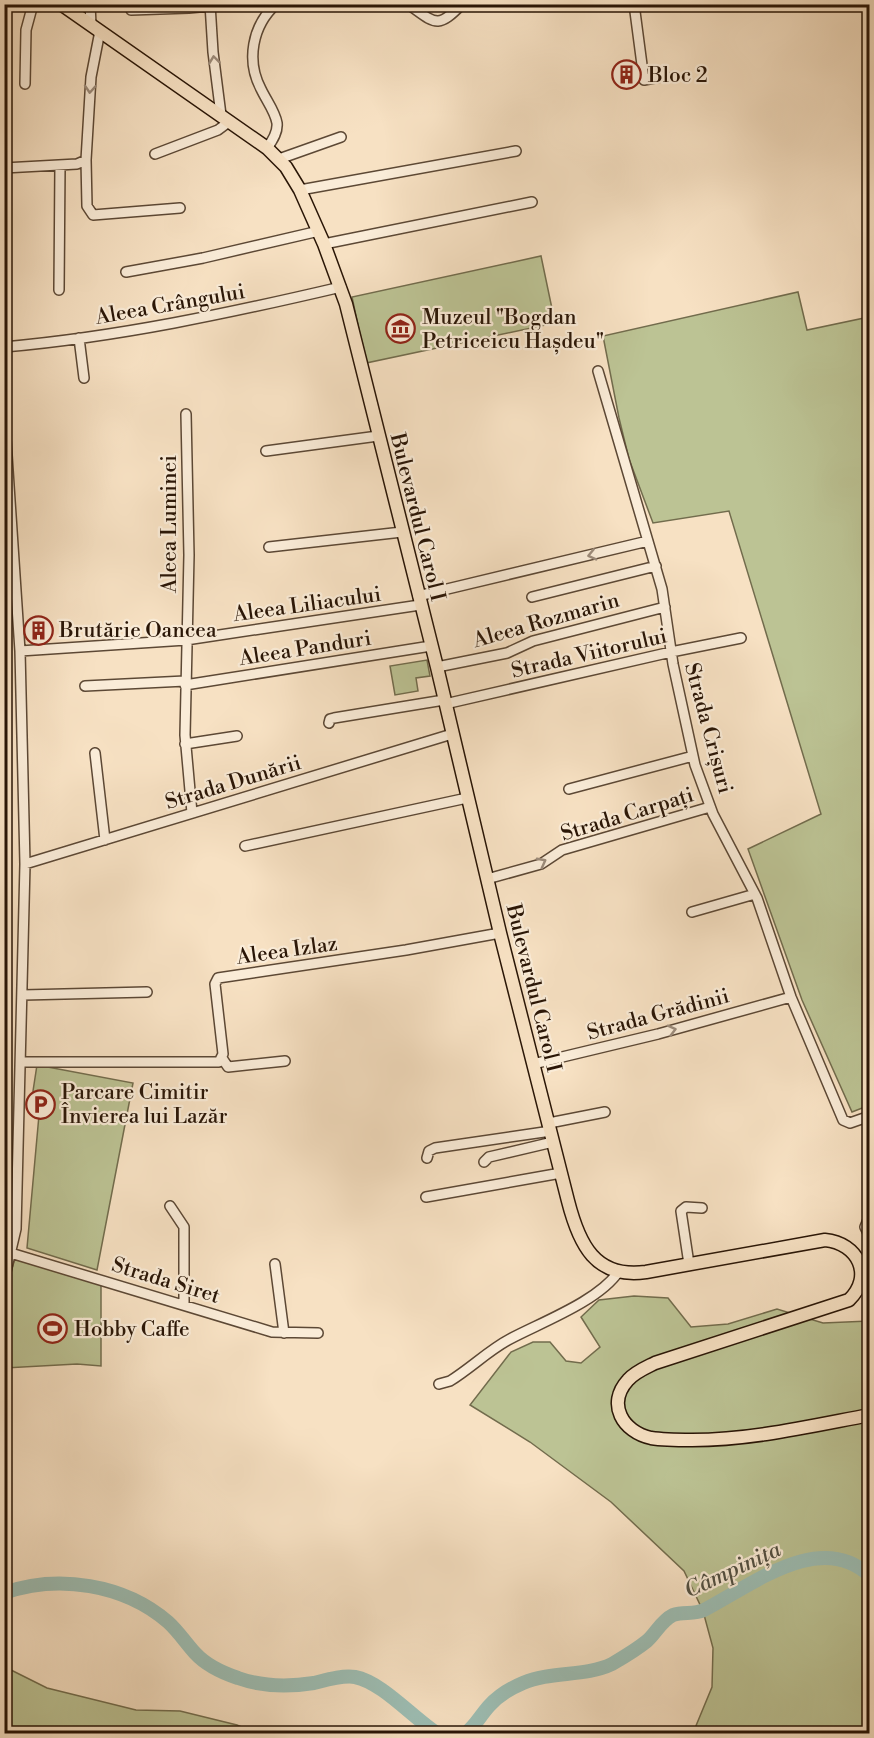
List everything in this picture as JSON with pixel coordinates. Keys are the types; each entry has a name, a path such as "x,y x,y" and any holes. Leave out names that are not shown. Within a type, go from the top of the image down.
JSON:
{"main road":[{"name":"Bulevardul Carol I","path":"60,4 267,148 279,159 300,190 319,231 340,287 573,1219 582,1242 598,1261 619,1271"},
{"path":"619,1271 636,1273 825,1240 843,1244 856,1254 866,1275 855,1295 842,1304 644,1368 625,1383 618,1403 620,1418 632,1431 640,1435 662,1439 713,1440 756,1436 870,1415"}],"street":[{"path":"25,84 26,30 33,4"},
{"path":"90,4 95,28 86,160 87,206 93,215 180,208"},
{"path":"131,4 131,10 189,9 210,5 213,52 225,118 218,130 155,154"},
{"path":"267,148 274,138 278,124 256,79 252,66 253,47 260,26 269,10 276,4"},
{"path":"408,4 430,20 437,22 450,16 462,4"},
{"path":"633,4 644,80 665,76"},
{"path":"279,159 341,137"},
{"path":"300,190 516,151"},
{"path":"4,168 77,164 86,160"},
{"path":"59,290 60,165"},
{"path":"324,244 532,202"},
{"path":"126,272 203,258 319,231"},
{"name":"Aleea Crângului","path":"4,347 79,338 230,313 340,287"},
{"path":"79,338 84,378"},
{"name":"Strada Crișuri","path":"598,371 656,566 693,756 710,807 755,894 791,998 843,1120 850,1123 870,1116"},
{"path":"4,410 20,651 25,864 16,1229 8,1252 4,1280"},
{"name":"Aleea Luminei","path":"186,414 189,563 185,744 192,813"},
{"path":"266,451 378,436"},
{"path":"269,547 402,532"},
{"name":"Aleea Liliacului","path":"20,651 186,640 419,601 648,541"},
{"path":"532,597 656,566"},
{"path":"6,596 17,596"},
{"name":"Aleea Rozmarin","path":"437,668 513,652 533,641 665,607"},
{"name":"Strada Viitorului","path":"329,723 330,719 334,718 445,702 741,638"},
{"name":"Aleea Panduri","path":"85,686 185,683 431,646"},
{"name":"Strada Dunării","path":"25,864 452,734"},
{"path":"185,744 237,735"},
{"path":"95,753 105,840"},
{"path":"569,789 693,756"},
{"path":"245,846 467,798"},
{"name":"Strada Carpați","path":"487,879 541,864 562,850 710,807"},
{"path":"692,912 755,894"},
{"name":"Aleea Izlaz","path":"222,1058 223,1048 215,984 218,978 406,950 500,933"},
{"path":"23,995 147,992"},
{"name":"Strada Grădinii","path":"534,1064 791,998"},
{"path":"21,1062 214,1063 219,1062 222,1058 228,1067 285,1061"},
{"path":"484,1162 489,1157 606,1112"},
{"path":"427,1158 429,1151 435,1148 551,1132"},
{"path":"426,1197 561,1173"},
{"path":"170,1206 184,1227 184,1304"},
{"path":"689,1264 681,1211 686,1207 702,1208"},
{"path":"870,1215 865,1227 870,1237"},
{"name":"Strada Siret","path":"8,1252 272,1332 318,1333"},
{"path":"275,1264 284,1333"},
{"path":"439,1384 450,1381 512,1338 560,1314 593,1294 608,1284 619,1271"}],"green space":[{"path":"541,256 555,323 366,363 352,297"},
{"path":"798,292 807,330 869,317 870,1105 852,1112 802,1000 748,849 821,814 729,511 653,523 629,459 603,336"},
{"path":"427,660 430,676 416,678 418,691 395,695 390,666"},
{"path":"37,1065 133,1083 97,1270 27,1248 40,1104 33,1091"},
{"name":"Hobby Caffe","path":"15,1258 101,1285 101,1366 77,1364 5,1368 5,1294"},
{"path":"634,1296 668,1298 691,1327 728,1324 777,1309 823,1323 869,1321 869,1733 693,1733 712,1687 713,1648 703,1611 684,1571 611,1502 530,1442 470,1405 511,1352 533,1342 550,1342 566,1361 581,1363 600,1347 581,1317 599,1300"},
{"path":"5,1667 47,1688 136,1710 180,1711 237,1725 255,1733 5,1733"}],"waterway":[{"name":"Câmpinița","path":"465,1734 493,1702 514,1687 534,1679 591,1671 612,1664 647,1641 665,1620 673,1615 704,1610 786,1566 808,1560 830,1558 850,1563 870,1576"},
{"name":"Câmpinița","path":"4,1593 46,1584 90,1586 111,1591 151,1609 168,1622 199,1657 226,1674 247,1681 285,1686 314,1683 339,1677 355,1677 387,1693 438,1734"}],"place":[{"name":"Bloc 2","path":"627,75"},
{"name":"Muzeul \"Bogdan Petriceicu Hașdeu\"","path":"401,329"},
{"name":"Brutărie Oancea","path":"38,630"},
{"name":"Parcare Cimitir Învierea lui Lazăr","path":"40,1104"},
{"name":"Hobby Caffe","path":"53,1329"}]}
